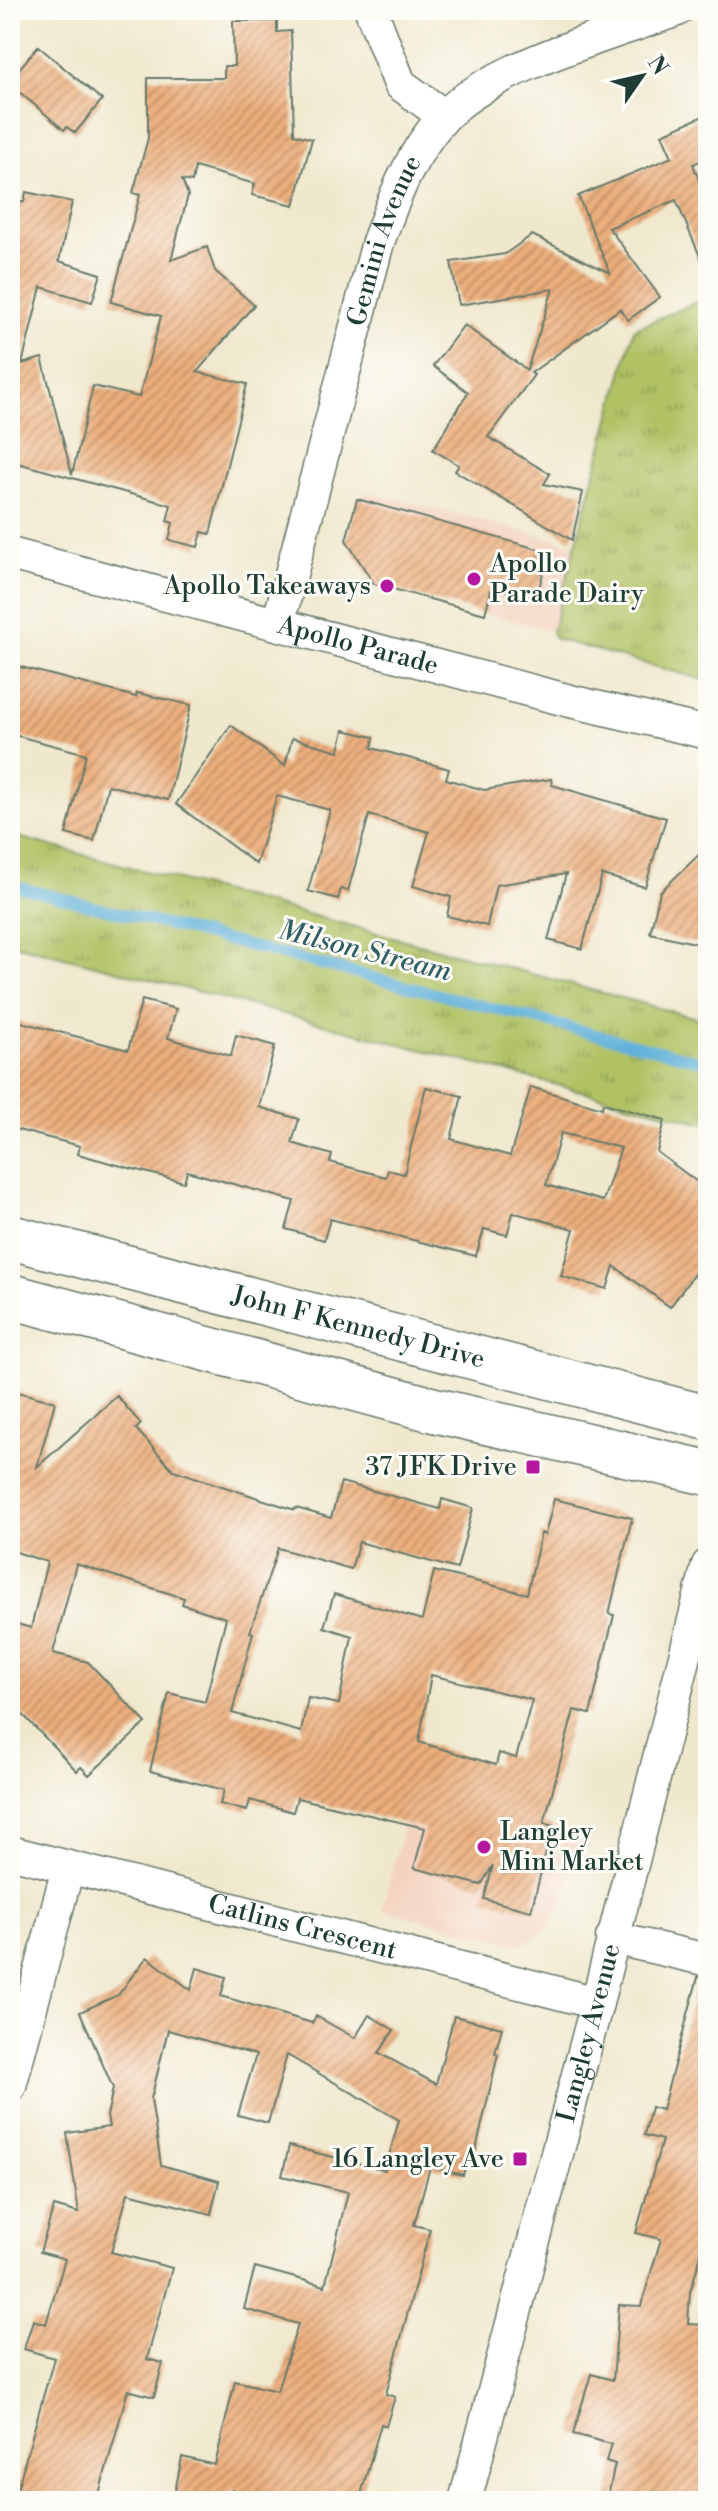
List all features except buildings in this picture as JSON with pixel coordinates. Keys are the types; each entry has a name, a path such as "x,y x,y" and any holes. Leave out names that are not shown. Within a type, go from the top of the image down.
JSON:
{"main road":[{"name":"John F Kennedy Drive","path":"10,1237 708,1418"},
{"path":"10,1296 434,1410 708,1473"}],"street":[{"path":"371,10 400,84 444,116"},
{"name":"Gemini Avenue","path":"278,624 378,242 396,191 417,153 444,116 482,87 527,65 677,10"},
{"name":"Apollo Parade","path":"10,554 570,701 708,733"},
{"name":"Langley Avenue","path":"465,2501 597,2003 708,1565"},
{"name":"Catlins Crescent","path":"10,1852 545,1987 597,2003"},
{"path":"10,2086 68,1868"},
{"path":"612,1938 708,1960"}],"shaded area":[{"path":"371,492 576,545 552,632 374,584 347,540 357,499"},
{"path":"413,1787 582,1833 563,1902 548,1927 523,1945 382,1910"}],"green space":[{"path":"708,297 708,681 555,639 552,632 634,329"},
{"path":"10,835 708,1021 708,1124 10,943"}],"waterway":[{"name":"Milson Stream","path":"10,885 708,1063"}],"place":[{"name":"Apollo Parade Dairy","path":"474,579"},
{"name":"Apollo Takeaways","path":"387,586"},
{"name":"37 JFK Drive","path":"533,1467"},
{"name":"Langley Mini Market","path":"484,1847"},
{"name":"16 Langley Ave","path":"520,2159"}]}
